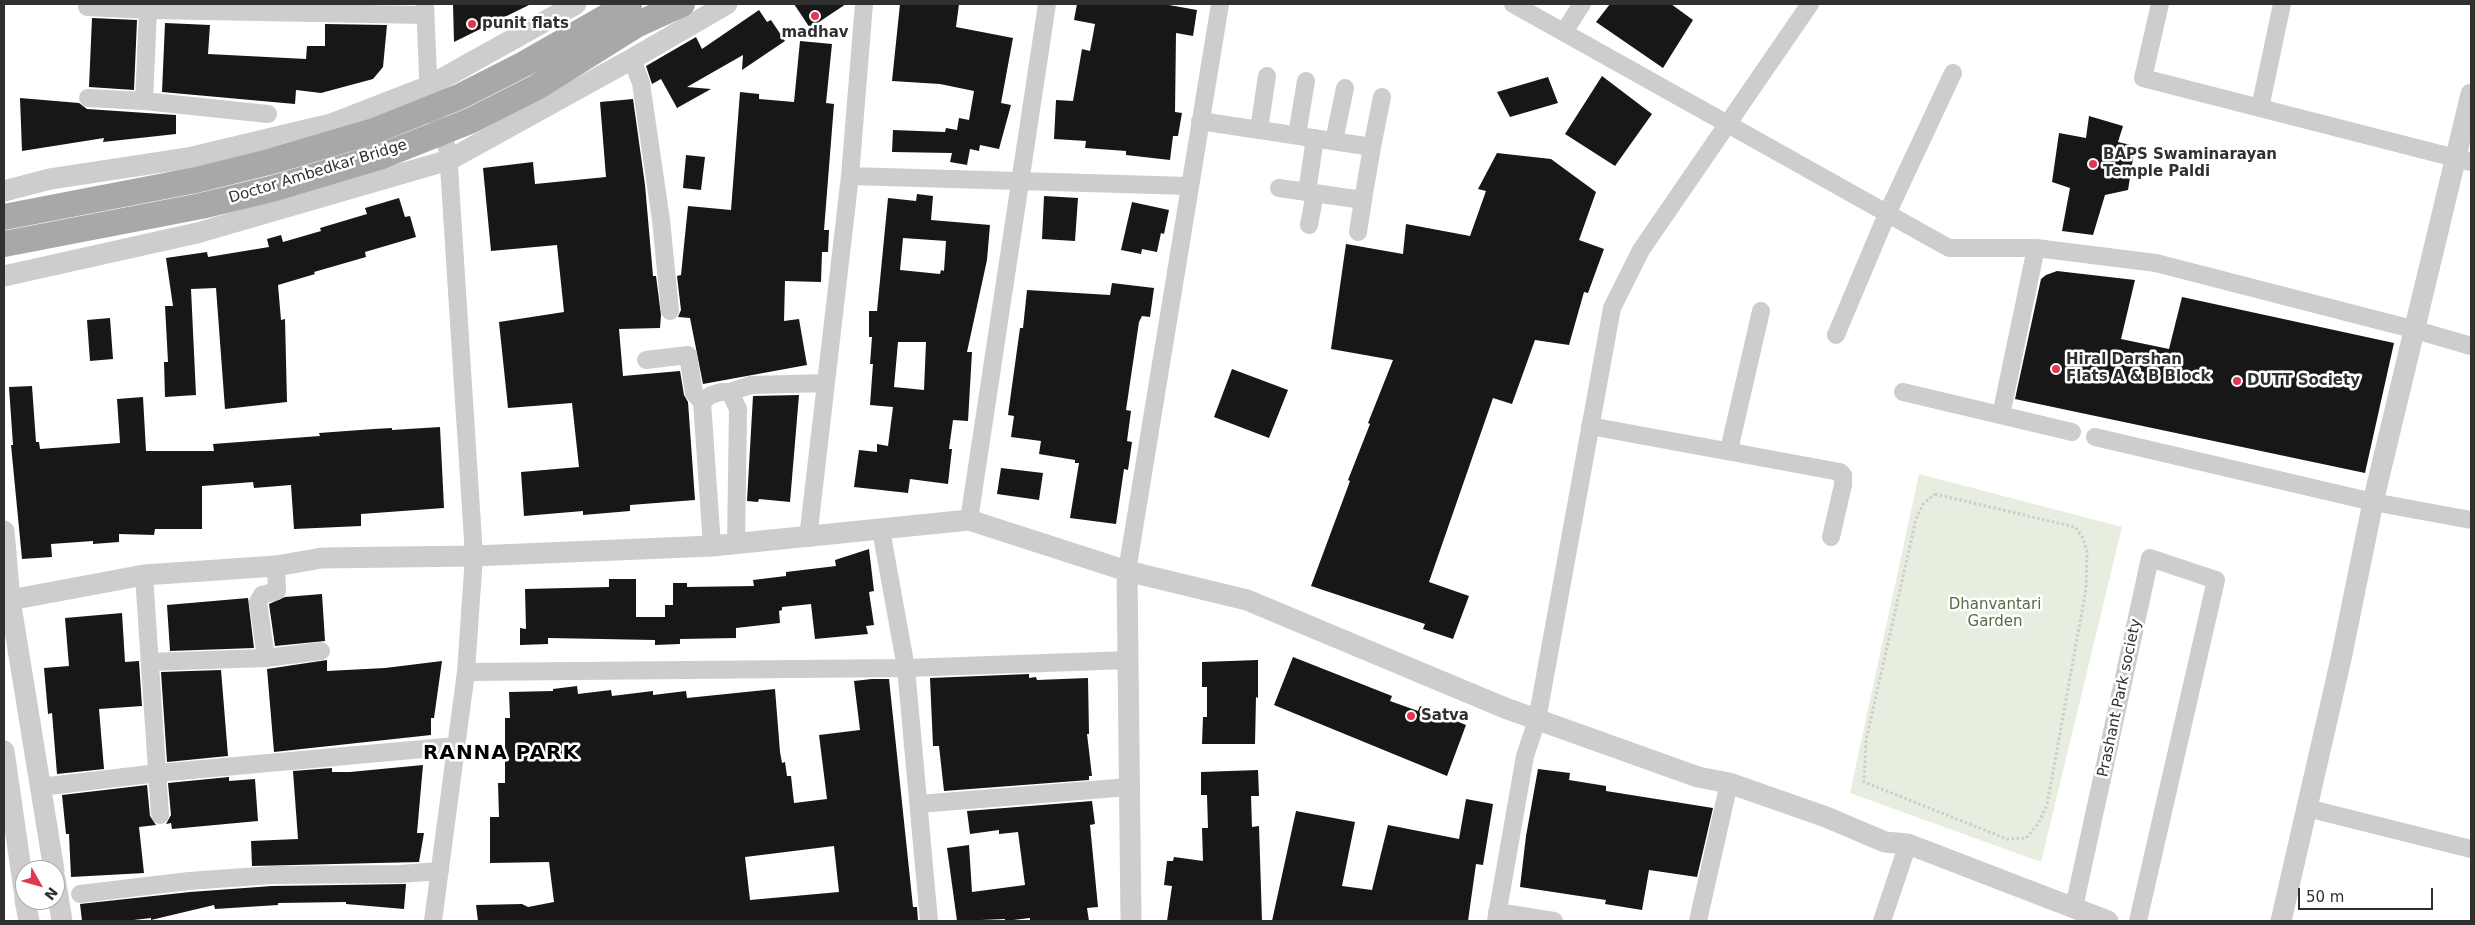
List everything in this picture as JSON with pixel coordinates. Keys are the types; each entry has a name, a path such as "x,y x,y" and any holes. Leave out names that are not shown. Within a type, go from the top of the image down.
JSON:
{"main road":[{"path":"630,12 682,4"},
{"name":"Doctor Ambedkar Bridge","path":"4,217 196,180 268,162 374,131 468,93 630,12"},
{"name":"Doctor Ambedkar Bridge","path":"4,244 201,206 275,188 382,156 470,121 529,92 630,12"}],"street":[{"path":"4,191 50,179 188,158 331,124 429,86 576,4"},
{"path":"4,276 197,233 449,160 727,4"},
{"path":"808,538 850,176 864,4"},
{"path":"969,520 1046,4"},
{"path":"1131,921 1127,571 1220,4"},
{"path":"1513,4 1949,248 2036,248 2156,263 2471,346"},
{"path":"1564,32 1582,4"},
{"path":"1554,921 1496,917 1525,756 1537,720 1612,308 1641,250 1810,4"},
{"path":"2160,4 2143,78 2464,160"},
{"path":"2260,108 2282,4"},
{"path":"88,7 148,10 425,9 429,98 448,151 449,160 474,556 466,672 433,921"},
{"path":"144,101 148,10"},
{"path":"632,59 641,83 661,220 670,311"},
{"path":"1836,335 1952,73"},
{"path":"1259,129 1268,76"},
{"path":"1297,135 1306,81"},
{"path":"1334,141 1345,88"},
{"path":"2281,921 2341,659 2373,502 2416,330 2464,160 2471,94"},
{"path":"1358,232 1382,97"},
{"path":"88,98 144,101 268,114"},
{"path":"1200,121 1372,147"},
{"path":"1309,225 1315,138"},
{"path":"850,176 1189,186"},
{"path":"1279,188 1363,200"},
{"path":"2001,414 2036,248"},
{"path":"1729,450 1761,311"},
{"path":"646,360 688,355 694,393 702,402 712,546"},
{"path":"702,402 711,395 730,392 751,385 826,383"},
{"path":"730,392 738,409 736,544"},
{"path":"1903,392 2072,432"},
{"path":"1590,426 1729,450 1840,472 1843,475 1843,485 1831,537"},
{"path":"2095,437 2373,502 2471,520"},
{"path":"708,490 736,490"},
{"path":"10,600 144,575 276,566 322,558 474,556 712,546 808,538 969,520 1127,571 1247,600 1537,720 1698,778 1729,783 1826,817 1884,842 1908,844 2108,921"},
{"path":"881,530 906,668 929,921"},
{"path":"4,531 10,600 52,860"},
{"name":"Prashant Park society","path":"2074,907 2150,558 2216,580 2138,921"},
{"path":"266,658 258,602 262,596 277,591 276,566"},
{"path":"144,575 160,815"},
{"path":"150,662 266,658 321,651"},
{"path":"466,672 906,668 1129,660"},
{"path":"40,786 158,773 456,746"},
{"path":"4,752 19,860"},
{"path":"1698,921 1729,783"},
{"path":"918,804 1130,787"},
{"path":"2307,808 2471,849"},
{"path":"1882,921 1908,844"},
{"path":"80,894 189,881 272,875 400,874 440,871"}],"path":[{"path":"1935,494 2075,528 2083,538 2087,552 2086,589 2047,805 2038,824 2026,838 2007,839 1864,782 1866,740 1916,519 1922,504 1935,494"}],"green space":[{"name":"Dhanvantari Garden","path":"1919,474 2122,527 2041,862 1850,793"}],"building":[{"name":"punit flats","path":"453,4 531,4 454,42"},
{"name":"madhav","path":"794,4 846,4 810,28"},
{"path":"900,4 959,4 956,27 1013,38 1001,103 1011,105 999,149 980,145 979,151 970,149 967,165 950,162 952,153 892,152 893,130 945,132 946,128 957,130 959,118 969,120 974,91 940,84 892,81"},
{"path":"1077,4 1163,4 1197,10 1193,36 1176,33 1175,112 1182,113 1178,136 1173,136 1170,160 1126,155 1126,151 1085,148 1086,141 1054,139 1056,100 1073,101 1082,49 1090,51 1095,24 1074,20"},
{"path":"1610,4 1671,4 1693,20 1663,68 1596,22"},
{"path":"759,10 767,22 771,20 785,41 742,70 743,55 687,87 711,89 677,108 661,79 652,84 646,66 696,37 702,49"},
{"path":"92,18 137,20 134,90 89,87"},
{"path":"165,23 210,25 208,54 306,59 307,46 325,46 325,24 387,25 383,67 373,79 321,93 296,90 295,104 162,92"},
{"path":"800,41 832,44 826,103 834,104 824,230 829,230 828,252 822,252 821,282 785,281 784,321 799,319 807,365 703,384 690,318 678,317 681,310 677,276 681,275 688,206 731,210 740,92 759,94 759,99 794,102"},
{"path":"1602,76 1652,114 1615,166 1565,134"},
{"path":"1548,77 1558,103 1510,117 1497,92"},
{"path":"20,98 79,103 87,109 176,115 176,134 103,142 104,138 22,151"},
{"path":"633,99 645,185 653,276 656,276 661,315 660,328 619,329 623,376 680,371 684,395 688,402 695,500 630,505 630,511 583,515 583,511 524,516 521,472 579,467 572,403 508,408 499,322 564,312 557,245 491,251 483,168 533,162 535,184 606,177 600,102"},
{"name":"BAPS Swaminarayan Temple Paldi","path":"2089,116 2123,126 2118,142 2135,146 2128,190 2105,195 2093,235 2062,231 2070,188 2052,182 2059,133 2086,138"},
{"path":"1497,153 1551,159 1596,192 1579,240 1604,249 1588,293 1584,292 1569,345 1535,340 1512,404 1493,398 1429,582 1469,596 1453,639 1423,629 1425,624 1311,586 1350,481 1348,480 1370,424 1368,423 1393,360 1331,349 1346,244 1403,254 1406,224 1470,236 1486,191 1478,189"},
{"path":"686,155 705,157 701,190 683,188"},
{"path":"917,194 933,196 931,220 990,225 987,260 967,352 972,352 968,421 953,420 949,449 952,449 948,484 910,479 908,493 854,487 859,450 877,452 877,444 888,446 893,407 870,405 873,364 870,364 872,337 869,337 869,311 877,311 888,198 916,201","holes":["903,238 946,241 944,271 941,270 940,274 900,270","898,342 926,342 924,390 894,387"]},
{"path":"1044,196 1078,198 1075,241 1042,239"},
{"path":"399,198 405,217 410,216 416,237 365,252 366,257 278,285 281,320 285,319 287,402 225,409 216,288 191,289 196,395 165,397 164,362 168,362 165,306 173,306 166,258 207,252 208,257 269,247 267,239 281,235 283,242 321,231 320,228 367,214 365,208"},
{"path":"1132,202 1169,210 1164,234 1161,233 1157,252 1142,249 1141,254 1121,250"},
{"name":"DUTT Society","path":"2057,271 2135,280 2121,339 2169,349 2182,297 2394,343 2365,473 2015,399 2041,279"},
{"path":"1112,283 1154,288 1150,317 1142,316 1139,322 1126,410 1131,411 1127,441 1132,442 1128,470 1124,469 1116,524 1070,518 1079,463 1075,463 1075,460 1039,454 1041,441 1011,437 1014,416 1008,415 1020,328 1023,328 1027,290 1110,295"},
{"path":"110,318 113,359 90,361 87,320"},
{"path":"1232,369 1288,390 1269,438 1214,417"},
{"path":"32,386 36,442 39,442 40,449 120,443 117,399 143,397 146,451 214,451 213,444 320,436 319,433 440,427 444,508 361,514 361,526 294,529 291,485 254,488 253,482 202,486 202,529 155,529 154,535 119,534 119,542 93,544 93,541 51,544 52,557 22,559 11,445 13,445 9,387"},
{"path":"799,395 790,502 759,499 758,502 747,501 753,396"},
{"path":"1001,468 1043,473 1039,500 997,494"},
{"path":"869,549 874,591 869,592 874,625 866,626 868,634 815,639 811,604 782,607 782,610 779,611 780,623 736,628 736,638 680,639 680,644 655,645 655,640 548,638 548,644 520,645 520,628 526,629 525,589 609,587 609,579 636,579 636,617 665,617 665,605 673,605 673,583 687,583 687,587 754,586 753,580 786,576 786,572 836,566 835,560"},
{"path":"322,594 325,641 275,646 269,604 285,597"},
{"path":"248,598 254,648 170,651 167,605"},
{"path":"122,613 125,662 139,661 142,706 99,709 104,769 57,774 52,713 48,714 44,668 69,666 65,618"},
{"name":"Satva","path":"1293,657 1392,696 1390,701 1418,711 1420,706 1466,725 1447,776 1274,705"},
{"path":"327,660 327,671 385,668 442,661 434,718 431,718 431,735 274,752 267,669"},
{"path":"1258,660 1255,744 1202,744 1203,717 1207,717 1207,687 1202,687 1202,662"},
{"path":"221,670 228,756 167,762 161,672"},
{"path":"1029,674 1029,678 1036,677 1037,680 1088,678 1089,734 1087,734 1092,776 1089,776 1089,780 944,791 939,746 933,746 930,678"},
{"path":"889,679 913,907 917,907 918,921 478,921 476,905 522,904 528,907 554,902 549,862 490,863 490,817 499,817 498,783 505,783 505,718 510,718 509,692 553,691 553,689 577,686 578,694 611,690 612,696 653,691 653,695 686,691 687,698 775,689 780,752 782,763 785,762 787,776 791,776 794,803 827,799 819,735 860,730 854,681","holes":["834,846 839,892 750,900 745,857"]},
{"path":"423,765 417,833 424,833 419,862 252,866 251,841 298,839 293,771 332,768 332,772 350,772"},
{"path":"1538,769 1570,773 1569,780 1606,786 1606,791 1713,808 1697,877 1649,870 1642,910 1605,904 1606,900 1520,887 1526,836"},
{"path":"1258,770 1259,796 1251,796 1252,827 1259,826 1262,921 1167,921 1172,886 1164,885 1167,861 1173,861 1174,857 1203,861 1202,828 1208,828 1207,795 1201,795 1201,772"},
{"path":"229,777 229,781 255,779 258,821 172,829 171,823 166,824 171,815 168,783"},
{"path":"147,785 150,816 156,825 139,827 144,873 71,877 69,834 66,834 62,795"},
{"path":"1466,799 1493,804 1483,865 1476,864 1468,921 1272,921 1296,811 1355,822 1342,886 1372,890 1388,825 1459,839"},
{"path":"1092,801 1095,824 1090,825 1098,907 1087,908 1089,921 1030,921 1030,918 1005,921 1005,919 957,921 947,848 969,845 972,892 1025,885 1018,832 999,834 999,830 970,834 967,811"},
{"path":"406,884 404,909 346,904 346,902 278,903 278,905 215,909 214,905 151,920 151,918 125,921 82,921 80,904 190,892 272,886"}],"place":[{"name":"madhav","path":"815,16"},
{"name":"punit flats","path":"472,24"},
{"name":"BAPS Swaminarayan Temple Paldi","path":"2093,164"},
{"name":"Hiral Darshan Flats A & B Block","path":"2056,369"},
{"name":"DUTT Society","path":"2237,381"},
{"name":"Satva","path":"1411,716"}],"district":[{"name":"RANNA PARK","path":"501,754"}]}
